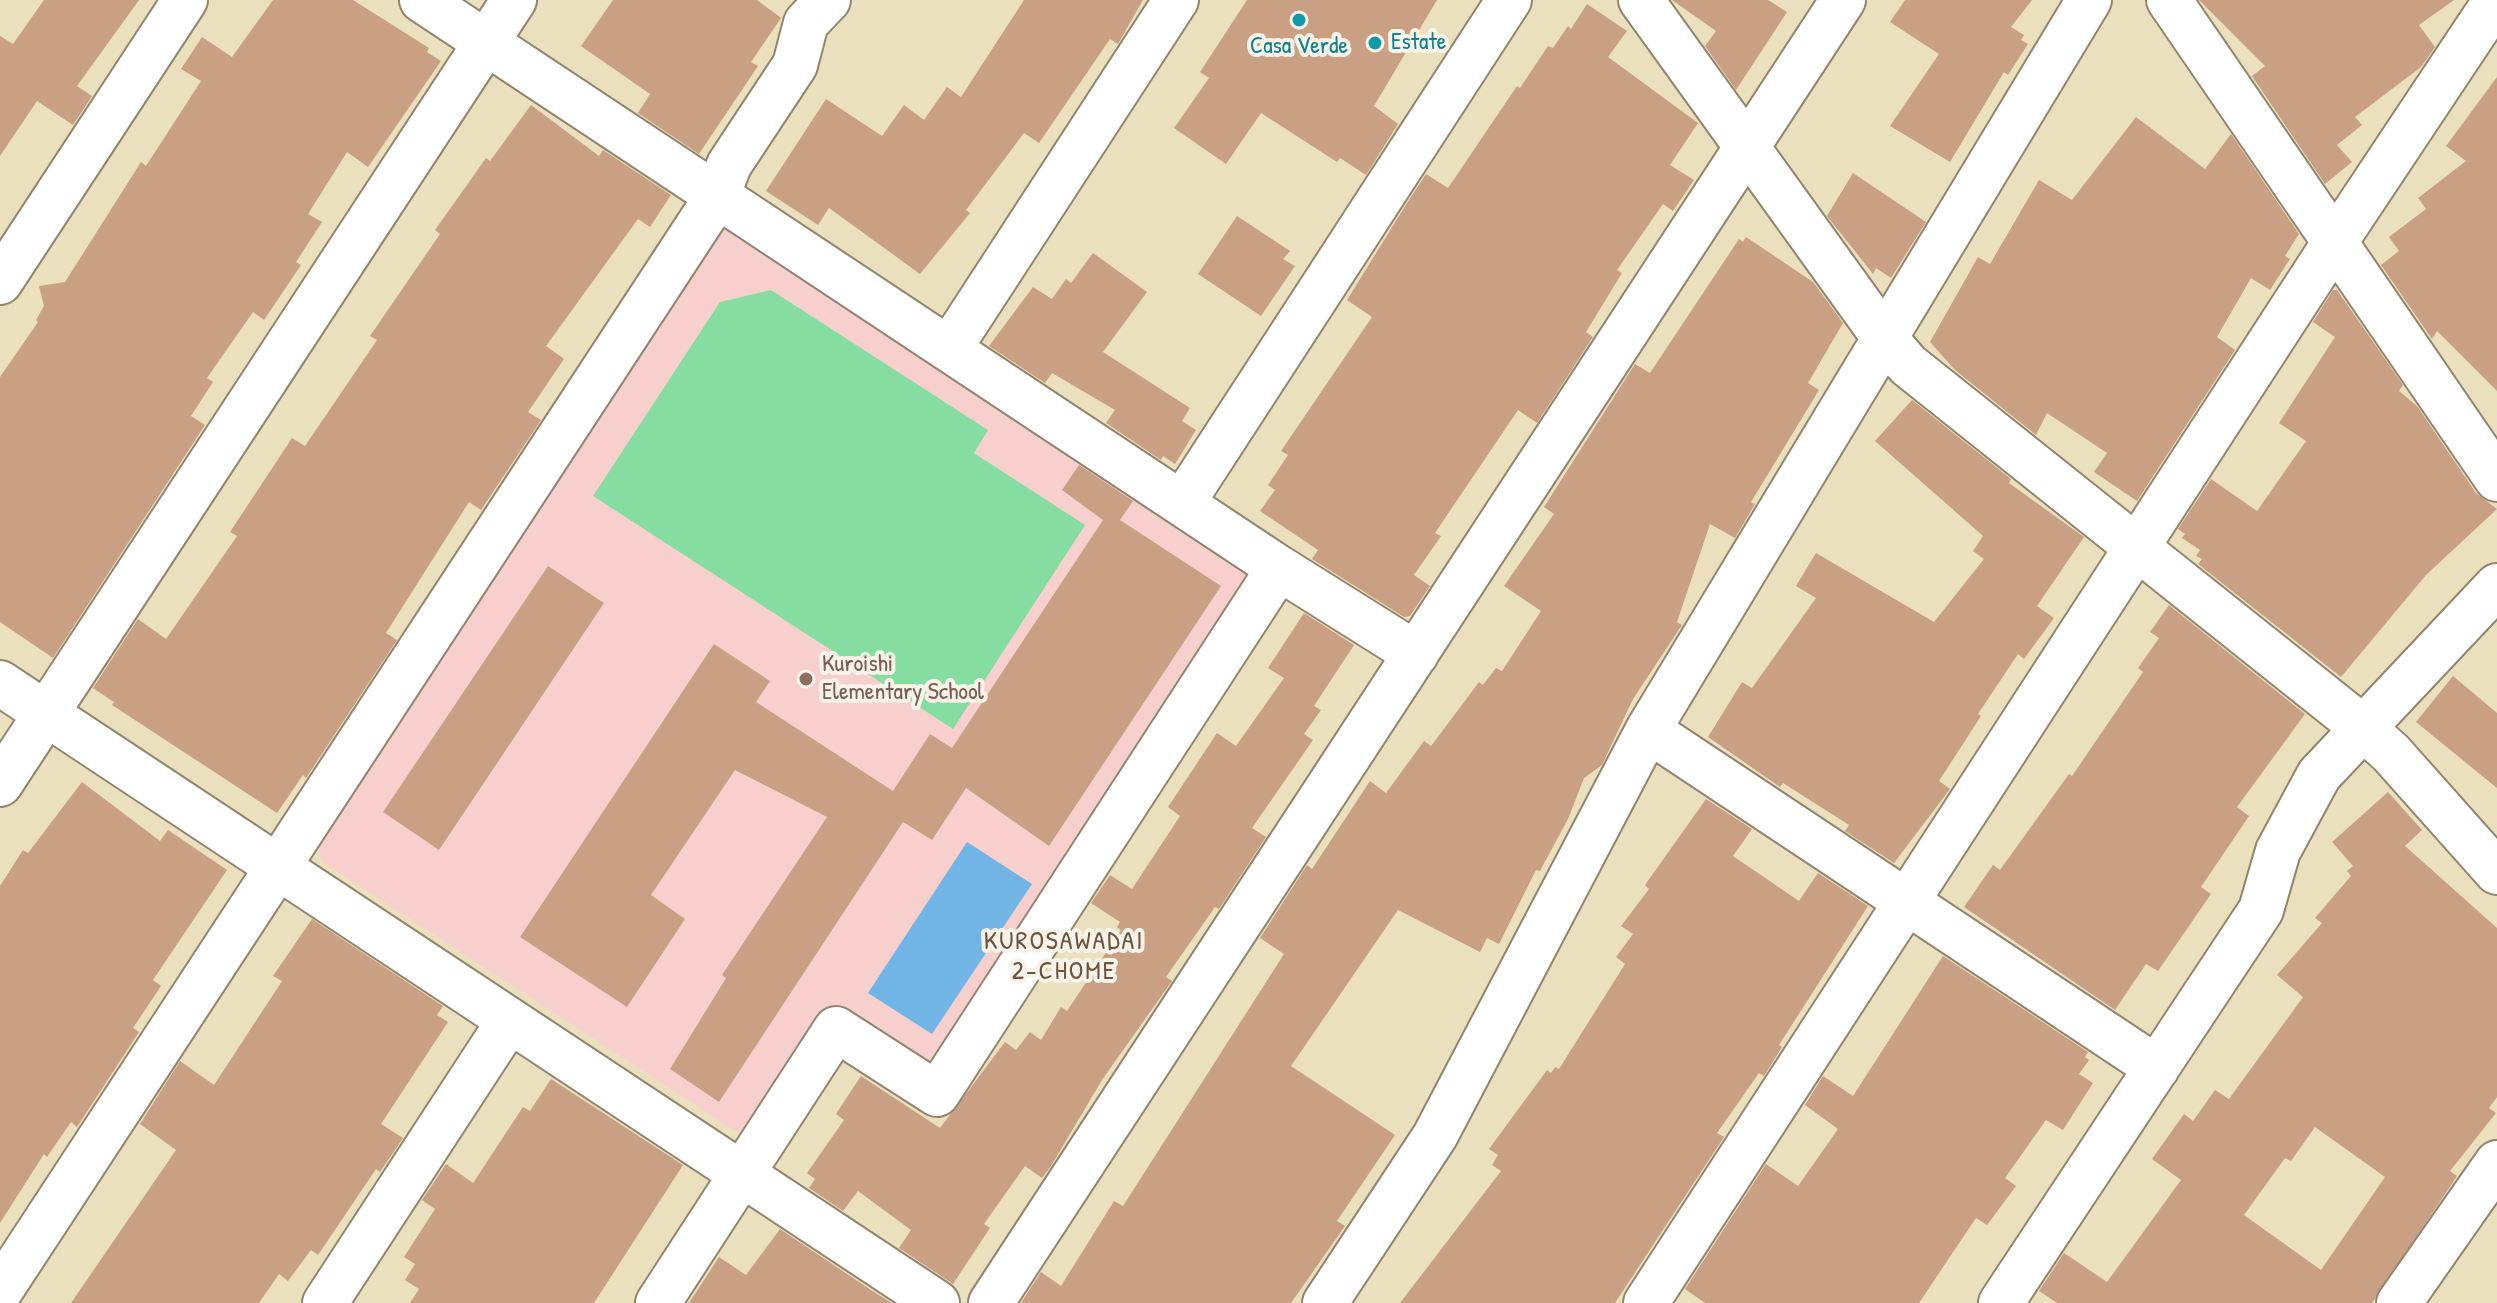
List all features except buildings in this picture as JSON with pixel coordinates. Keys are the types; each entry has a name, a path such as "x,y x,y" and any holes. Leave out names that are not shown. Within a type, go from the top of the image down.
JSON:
{"street":[{"path":"0,282 185,0"},
{"path":"422,0 1279,568 1416,654"},
{"path":"0,784 514,0"},
{"path":"0,1291 717,197 729,165 795,65 806,23 828,0"},
{"path":"949,349 1176,0"},
{"path":"1183,502 1509,0"},
{"path":"1641,0 1883,336 1908,365 2362,727 2391,753 2497,872"},
{"path":"991,1303 1843,0"},
{"path":"1325,1303 1435,1136 1648,730 1883,336 2089,0"},
{"path":"2169,0 2497,479"},
{"path":"1646,1303 2335,242 2496,0"},
{"path":"658,1303 836,1029 937,1094 1279,568"},
{"path":"2001,1303 2261,910 2278,851 2319,775 2497,586"},
{"path":"0,683 937,1303"},
{"path":"1648,730 2157,1068"},
{"path":"325,1303 509,1021"},
{"path":"2399,1303 2497,1163"}],"shaded area":[{"name":"Kuroishi Elementary School","path":"735,226 1245,564 1248,590 944,1055 922,1060 833,1005 754,1128 735,1131 321,861 317,837 713,233"}],"green space":[{"path":"771,290 988,430 974,453 1085,525 953,729 593,496 720,302"}],"water":[{"path":"967,842 1032,884 932,1034 868,993"}],"place":[{"name":"Casa Verde","path":"1299,20"},
{"name":"Estate","path":"1375,43"},
{"name":"Kuroishi Elementary School","path":"806,679"}],"district":[{"name":"KUROSAWADAI 2-CHOME","path":"1064,957"}]}
